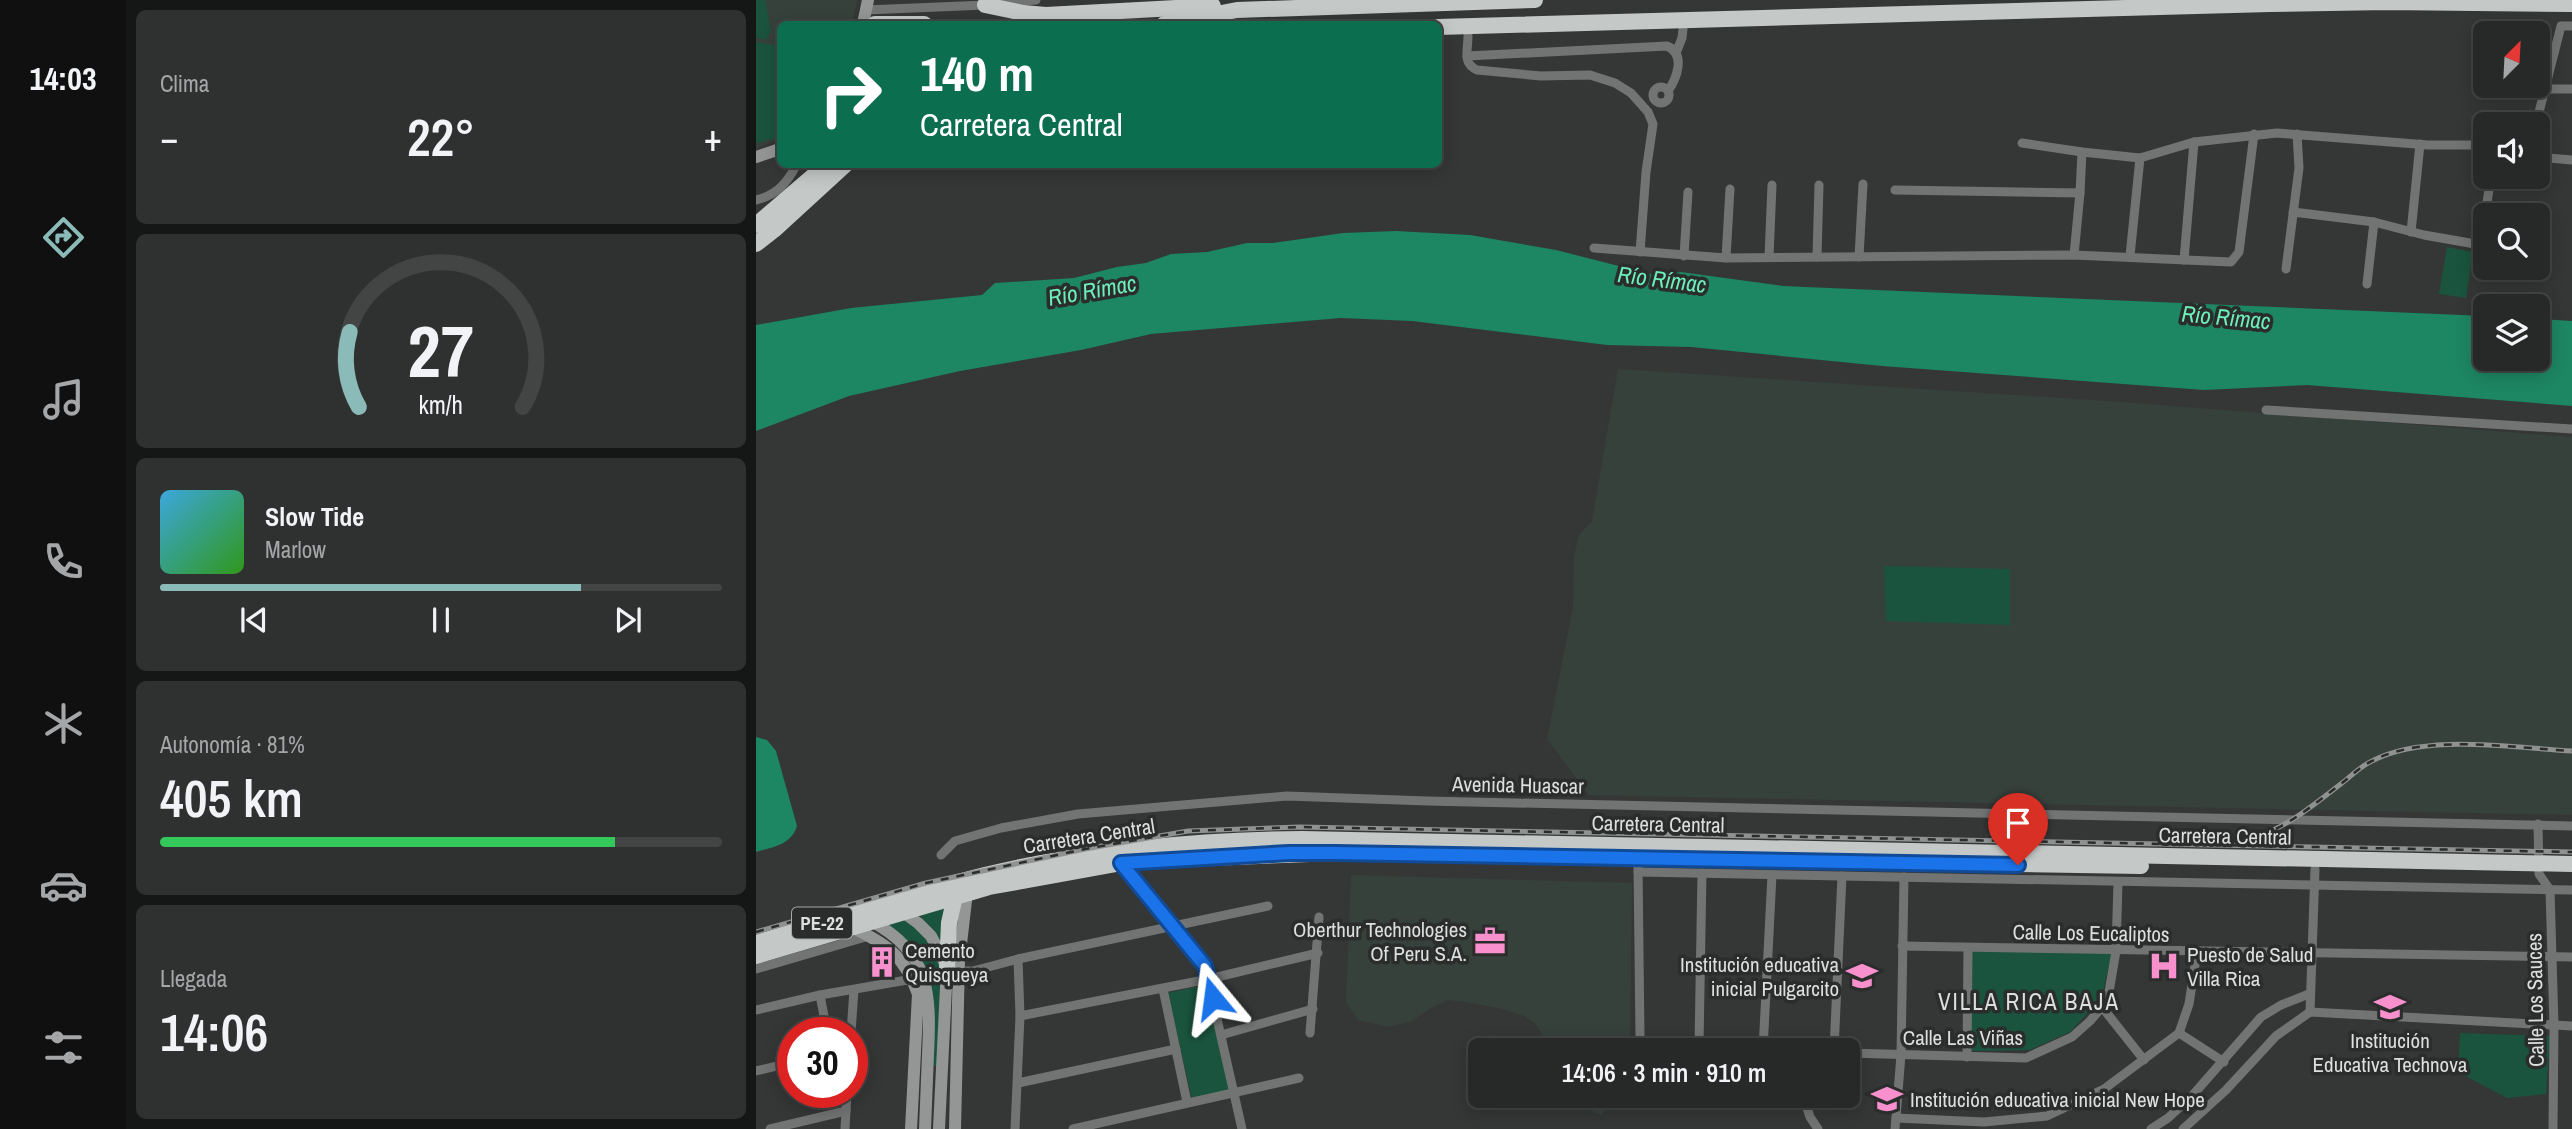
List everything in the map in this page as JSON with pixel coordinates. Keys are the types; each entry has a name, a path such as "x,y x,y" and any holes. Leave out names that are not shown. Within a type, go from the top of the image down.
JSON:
{"highway":[{"path":"1180,21 1229,12 1535,0"},
{"path":"1442,27 2296,3 2572,4"},
{"path":"985,5 1046,15 1212,6 1229,12"},
{"path":"756,225 822,168"},
{"path":"756,244 842,168"},
{"name":"Carretera Central","path":"756,956 777,944 888,904 986,875 1126,849 1230,840 1316,839 1702,859 2314,878 2538,868 2572,864"},
{"name":"Carretera Central","path":"756,943 777,944 851,927 870,929 904,912 961,894 1121,863 1289,853 1638,866 1702,859 2538,868 2572,874"},
{"path":"953,969 948,923 961,894"}],"main road":[{"path":"756,157 777,150"},
{"path":"888,904 904,912 930,936 953,969 955,1129 939,1129 953,969"},
{"path":"870,929 897,938 919,966 929,998 925,1122 911,1129 918,994 913,979 870,929"},
{"path":"917,1009 930,1020"},
{"path":"928,1073 937,1069 942,1071"}],"street":[{"path":"867,5 985,5 1036,0"},
{"path":"1668,91 1674,83 1678,66 1676,53 1682,38 1684,20"},
{"path":"2550,69 2561,26 2572,26"},
{"path":"1468,36 1468,66 1477,70 1541,76 1590,75 1615,83 1648,111 1653,124 1646,172 1640,253"},
{"path":"1467,56 1667,46 1676,53"},
{"path":"2550,89 2572,89"},
{"path":"1594,248 1726,258 2074,255 2231,262 2239,251 2254,134"},
{"path":"2022,143 2140,158 2194,142 2254,134 2297,134 2420,144 2473,145"},
{"path":"2286,269 2299,168 2297,134"},
{"path":"2184,260 2194,142"},
{"path":"2411,232 2420,144"},
{"path":"2074,255 2082,152"},
{"path":"2130,256 2140,158"},
{"path":"2550,158 2572,160"},
{"path":"756,200 778,191 789,180 795,168"},
{"path":"1859,257 1863,184"},
{"path":"1769,257 1772,185"},
{"path":"1817,257 1819,185"},
{"path":"1726,258 1730,189"},
{"path":"1895,190 2080,193"},
{"path":"1684,256 1688,191"},
{"path":"2293,212 2374,222 2473,244"},
{"path":"2367,284 2374,222"},
{"path":"2266,410 2572,429"},
{"name":"Avenida Huascar","path":"941,855 955,841 1001,828 1078,814 1287,796 2572,826"},
{"path":"2538,824 2538,868 2550,890"},
{"path":"1699,1038 1702,859 1772,875 2118,882 2314,878 2572,890"},
{"path":"1121,863 1205,966 1242,1129"},
{"path":"1638,866 1639,1036 1642,1038"},
{"path":"1764,1038 1772,875"},
{"path":"1835,1038 1842,876"},
{"path":"1895,1129 1901,1055 1904,877"},
{"path":"2310,1012 2314,878"},
{"name":"Calle Las Viñas","path":"1860,1053 2026,1058 2072,1037 2082,1030 2102,1007 2109,992 2116,951 2118,882"},
{"name":"Calle Los Sauces","path":"2550,890 2554,1024 2553,1129"},
{"path":"953,969 973,971 1268,906"},
{"path":"1310,1033 1319,917"},
{"path":"756,969 870,929"},
{"name":"Calle Los Eucaliptos","path":"1902,946 2311,955 2572,957"},
{"path":"1967,1057 1968,948"},
{"path":"1020,1016 1163,989 1318,953"},
{"path":"1896,1118 1984,1122 2047,1116 2104,1089 2179,1034 2189,1004 2197,953"},
{"path":"1015,1129 1020,1016 1018,959"},
{"path":"756,1010 820,995 913,979"},
{"path":"1163,989 1187,1102"},
{"path":"852,1017 854,990"},
{"path":"2151,1129 2192,1096 2261,1017 2281,1005 2309,994"},
{"path":"820,995 825,1017"},
{"path":"2102,1007 2144,1060"},
{"path":"1221,1035 1313,1009"},
{"path":"2183,1129 2226,1090 2276,1035 2310,1012 2572,1026"},
{"path":"2179,1034 2224,1062"},
{"path":"1018,1083 1176,1049"},
{"path":"756,1071 777,1066"},
{"path":"1073,1129 1298,1078"},
{"path":"845,1129 846,1108"},
{"path":"1807,1108 1818,1129"},
{"path":"770,1129 846,1111"}],"shaded area":[{"path":"756,0 857,0 853,21 777,21 777,139 756,149"},
{"path":"756,0 765,0 771,31 766,40 756,37"},
{"path":"756,42 777,46 777,137 756,143"},
{"path":"2447,247 2473,252 2466,298 2439,294"},
{"path":"1618,369 2108,401 2572,437 2572,815 1589,795 1547,739 1573,607 1574,556 1579,535 1592,521"},
{"path":"1884,566 2010,569 2010,625 1886,621"},
{"name":"Oberthur Technologies Of Peru S.A.","path":"1351,875 1632,883 1630,1038 1544,1038 1535,1023 1524,1016 1499,1008 1448,1000 1412,1021 1388,1027 1358,1020 1346,1002"},
{"path":"946,906 943,947 919,914"},
{"path":"906,918 930,939 943,972 937,1066 933,1066 933,1001 887,924"},
{"path":"1972,951 2112,953 2103,991 2095,1005 2070,1032 2030,1050 1970,1051"},
{"path":"1205,985 1229,1090 1192,1099 1168,993"},
{"path":"2460,1033 2550,1036 2546,1094 2507,1098 2458,1072"},
{"path":"1587,1108 1607,1108 1601,1115"}],"water":[{"name":"Río Rímac","path":"1396,231 1470,235 1556,250 1654,275 1681,272 1783,286 2473,315 2473,371 2550,371 2550,320 2572,321 2572,406 2307,385 2204,390 1882,366 1691,347 1607,345 1412,321 1341,318 1151,334 1081,350 960,371 849,396 756,431 756,325 851,308 982,295 995,283 1074,278 1146,263 1171,254 1207,252 1247,243 1273,243 1343,233"},
{"path":"756,737 767,740 776,751 797,826 786,841 756,852"}],"railway":[{"path":"2246,840 2285,824 2364,766 2393,752 2417,747 2470,744 2572,751"},
{"path":"756,932 926,883 1085,849 1188,831 1300,827 2572,852"}],"place":[{"name":"Oberthur Technologies Of Peru S.A.","path":"1490,941"},
{"name":"Cemento Quisqueya","path":"882,962"},
{"name":"Puesto de Salud Villa Rica","path":"2164,966"},
{"name":"Institución educativa inicial Pulgarcito","path":"1862,976"},
{"name":"Institución Educativa Technova","path":"2390,1007"},
{"name":"Institución educativa inicial New Hope","path":"1887,1099"}],"district":[{"name":"VILLA RICA BAJA","path":"2029,1001"}],"route":[{"path":"1213,998 1205,966 1121,863 1289,853 1336,853 2018,865"}]}
